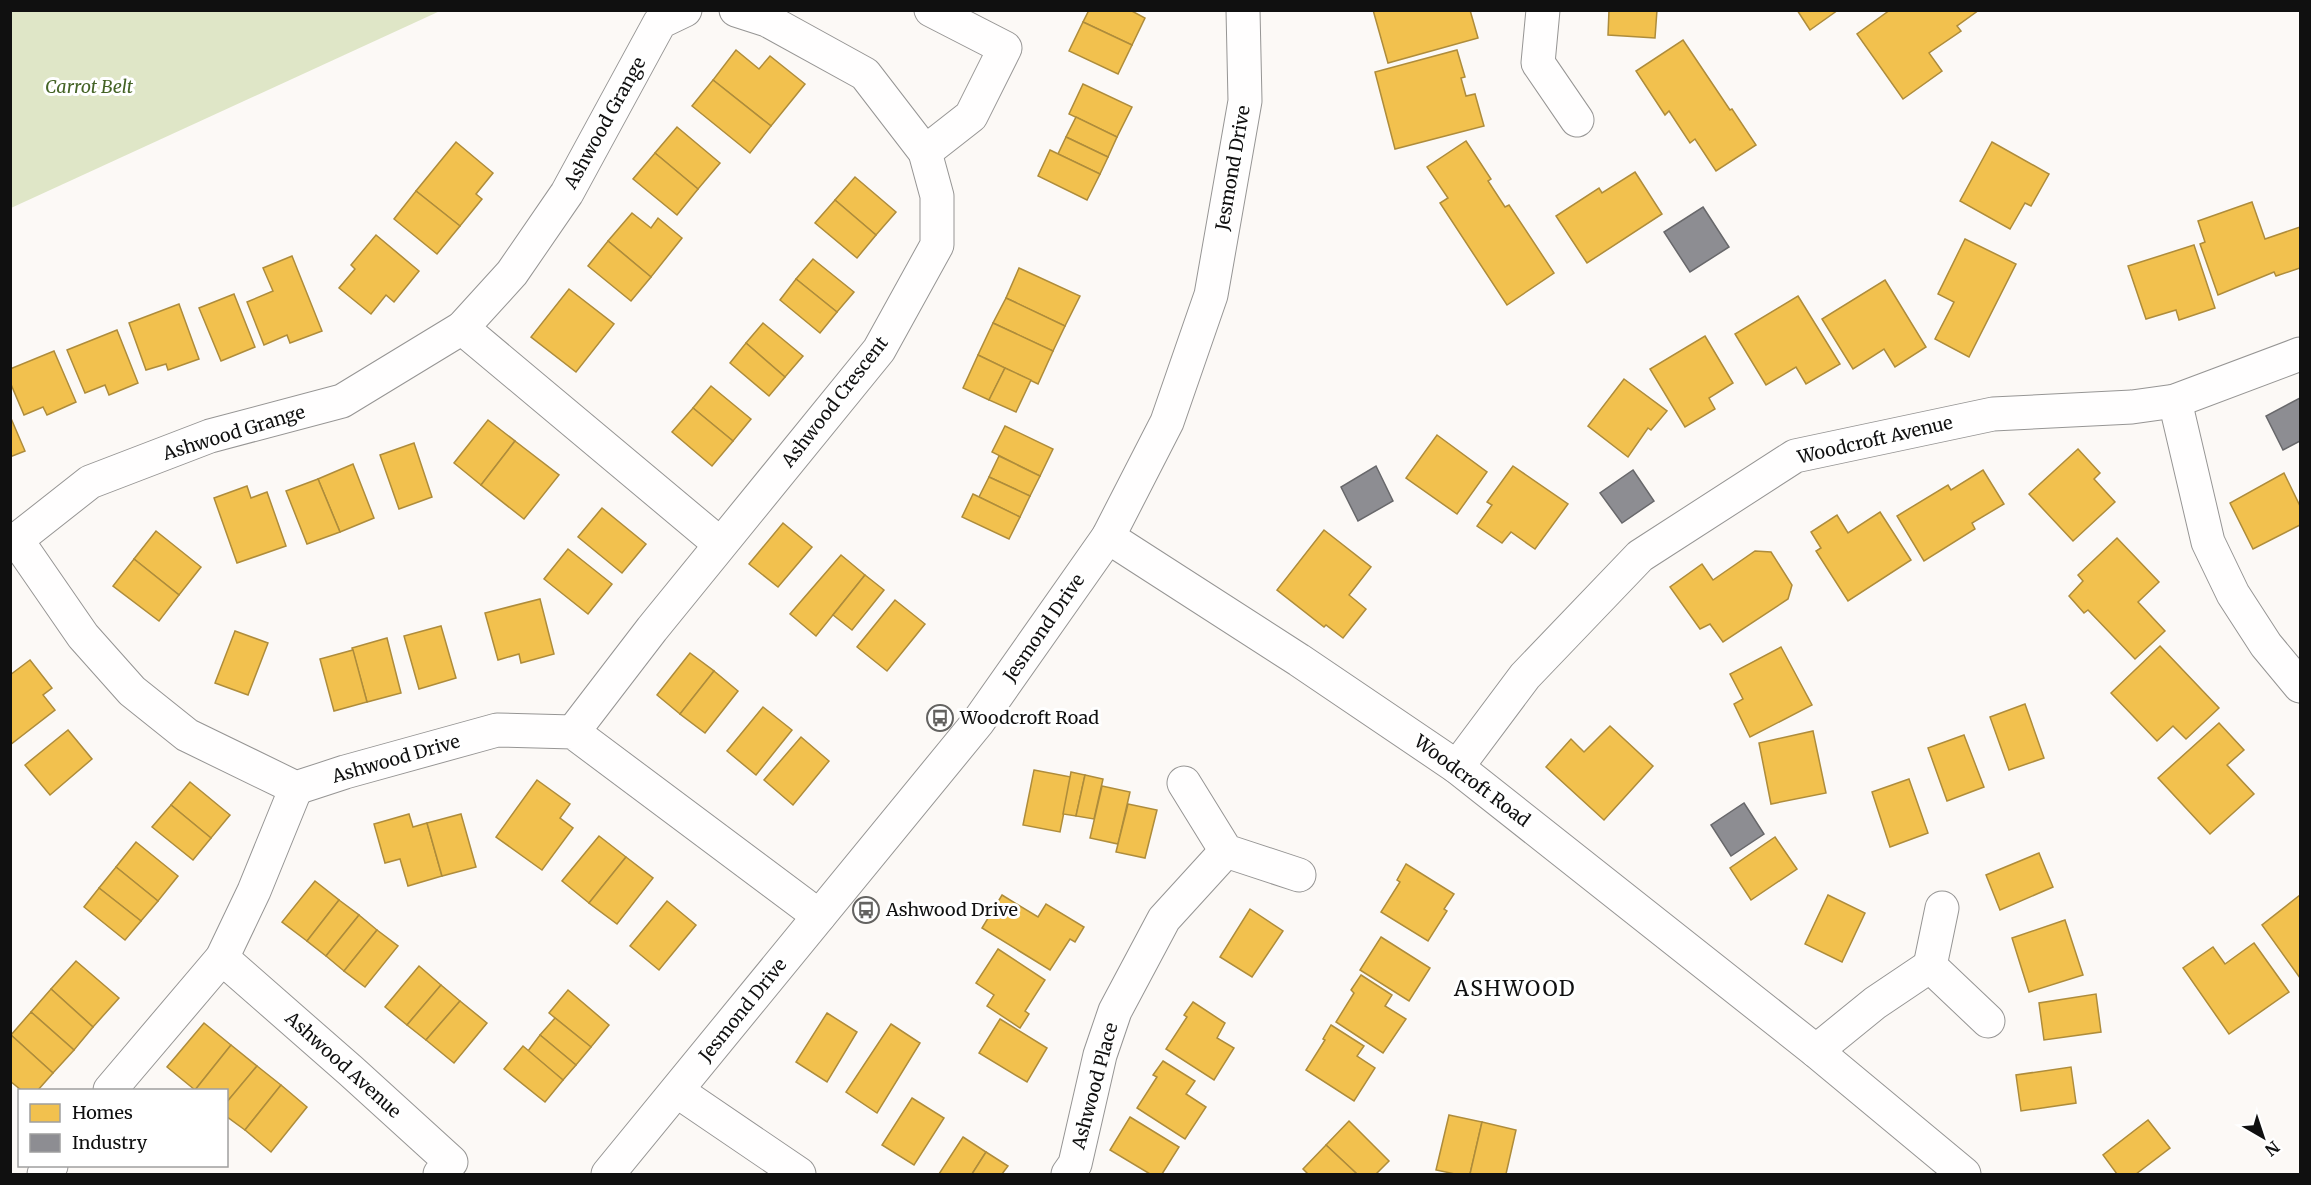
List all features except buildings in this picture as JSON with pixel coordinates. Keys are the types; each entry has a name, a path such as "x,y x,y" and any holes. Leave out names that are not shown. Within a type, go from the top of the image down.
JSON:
{"street":[{"name":"Ashwood Grange","path":"13,542 90,482 210,436 342,401 462,328 512,273 567,193 660,22 685,10"},
{"name":"Ashwood Crescent","path":"573,732 720,544 879,350 937,245 937,196 926,152 865,74 767,20 736,10"},
{"path":"926,152 971,116 1005,48 931,10"},
{"name":"Jesmond Drive","path":"608,1174 978,722 1108,537 1167,422 1212,295 1245,101 1243,10"},
{"path":"1543,10 1538,63 1577,120"},
{"path":"462,328 720,544"},
{"name":"Woodcroft Avenue","path":"1458,767 1525,676 1640,556 1795,456 1993,414 2132,407 2175,401 2301,354"},
{"path":"2175,401 2208,542 2233,594 2266,645 2301,686"},
{"name":"Woodcroft Road","path":"1108,537 1299,660 1458,767 1816,1051 1964,1174"},
{"path":"13,542 83,636 132,691 187,735 296,788 254,891 222,958 111,1089"},
{"name":"Ashwood Drive","path":"296,788 497,730 573,732"},
{"path":"573,732 819,916"},
{"path":"1184,783 1226,851 1299,875"},
{"name":"Ashwood Place","path":"1068,1174 1075,1164 1100,1055 1115,1011 1164,919 1226,851"},
{"path":"1816,1051 1875,1003 1930,966 1942,908"},
{"name":"Ashwood Avenue","path":"222,958 351,1071 450,1162 440,1174"},
{"path":"1930,966 1988,1021"},
{"path":"677,1091 799,1174"}],"green space":[{"name":"Carrot Belt","path":"11,10 440,10 440,11 11,208"}],"place":[{"name":"Woodcroft Road","path":"940,718"},
{"name":"Ashwood Drive","path":"866,910"}],"district":[{"name":"ASHWOOD","path":"1515,989"}]}
